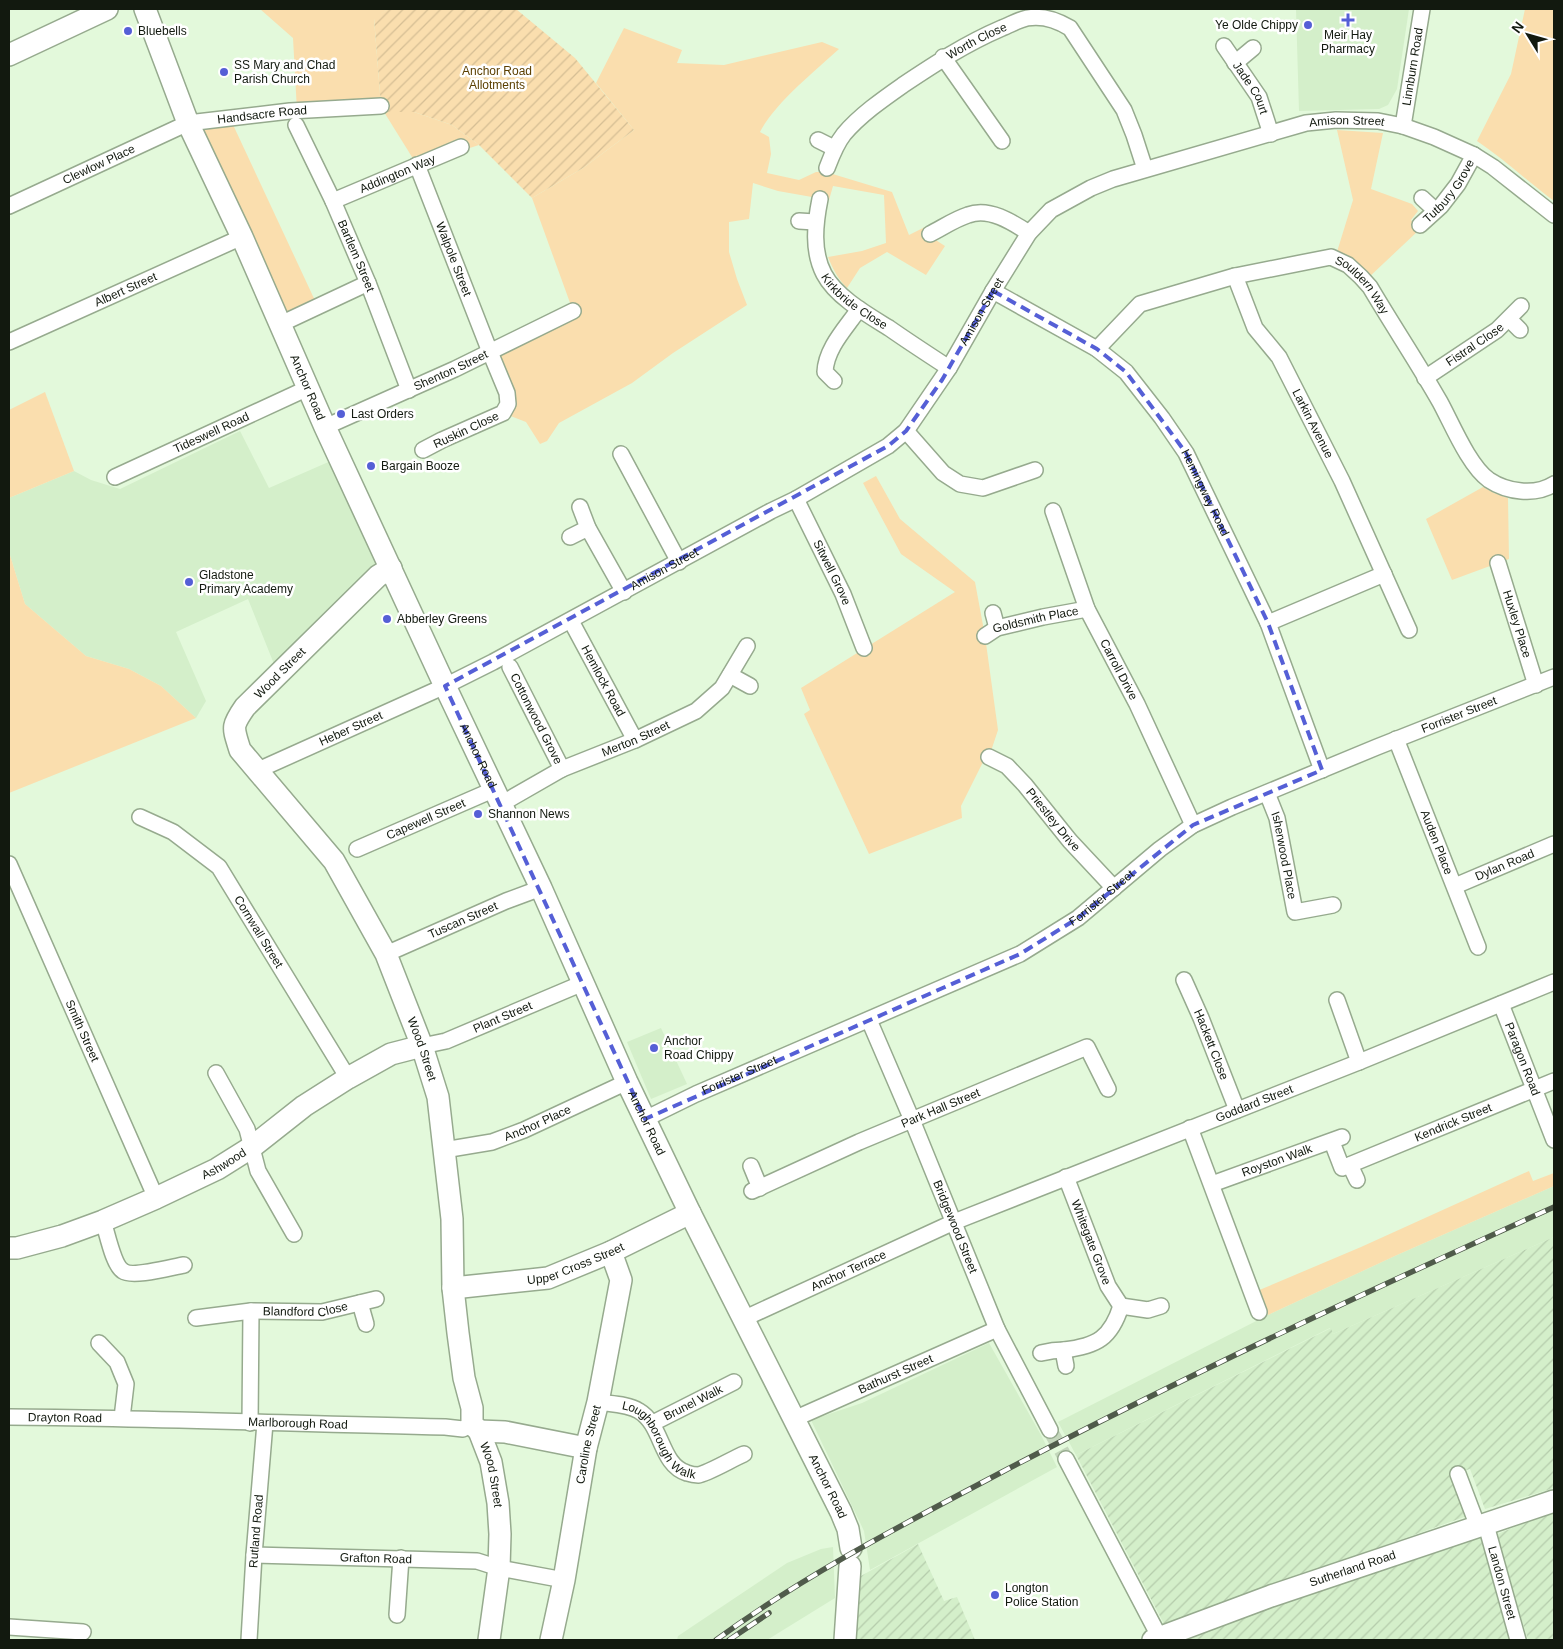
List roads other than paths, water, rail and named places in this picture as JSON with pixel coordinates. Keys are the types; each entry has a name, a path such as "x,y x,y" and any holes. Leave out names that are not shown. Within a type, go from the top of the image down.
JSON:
{"street":[{"path":"9,55 108,9"},
{"name":"Anchor Road","path":"145,9 188,123 242,237 325,427 541,888 627,1082 690,1213 841,1512 848,1529 850,1557 845,1640"},
{"name":"Linnburn Road","path":"1404,126 1422,9"},
{"name":"Worth Close","path":"827,168 834,148 852,126 884,98 943,57 974,40 1026,18 1040,17 1057,21 1070,28 1124,110 1145,169"},
{"name":"Jade Court","path":"1224,46 1259,97 1271,134"},
{"path":"1235,63 1253,48"},
{"path":"943,57 1002,141"},
{"name":"Handsacre Road","path":"188,123 290,111 338,116 381,106"},
{"name":"Amison Street","path":"445,686 504,657 680,562 888,446 906,432 949,368 1029,233 1051,210 1091,188 1145,169 1306,124 1336,120 1378,121 1404,126 1434,136 1474,155 1494,167 1554,215"},
{"name":"Clewlow Place","path":"9,206 188,123"},
{"name":"Bartlem Street","path":"296,124 334,201 409,390"},
{"path":"818,140 834,148"},
{"name":"Addington Way","path":"334,201 461,147"},
{"name":"Tutbury Grove","path":"1420,225 1458,184 1474,155"},
{"name":"Walpole Street","path":"417,165 490,352"},
{"path":"1422,198 1435,210"},
{"name":"Kirkbride Close","path":"820,199 815,222 818,253 824,274 841,294 859,309 949,368"},
{"path":"939,234 968,214 980,213 991,214 1013,222 1029,233"},
{"path":"799,221 815,222"},
{"name":"Albert Street","path":"9,342 242,237"},
{"name":"Souldern Way","path":"1097,349 1140,304 1235,276 1331,257 1348,265 1370,287 1472,461 1489,480 1509,489 1537,492 1554,484"},
{"name":"Larkin Avenue","path":"1235,276 1255,328 1279,357 1342,481 1409,630"},
{"path":"279,323 368,283"},
{"name":"Hemingway Road","path":"993,291 1097,349 1126,372 1162,418 1186,453 1268,623 1322,770"},
{"name":"Fistral Close","path":"1425,378 1497,330 1521,306"},
{"path":"824,377 826,362 831,350 859,309"},
{"name":"Shenton Street","path":"325,427 409,390 573,311"},
{"path":"1509,319 1520,330"},
{"name":"Ruskin Close","path":"423,450 503,413 508,404 507,393 490,352"},
{"name":"Tideswell Road","path":"116,477 308,388"},
{"path":"906,432 943,473 960,484 983,488 1035,470"},
{"path":"621,454 680,562"},
{"name":"Sitwell Grove","path":"796,499 843,594 863,624 864,648"},
{"path":"580,507 588,528 624,592"},
{"name":"Carroll Drive","path":"1053,511 1087,609 1137,704 1192,825"},
{"path":"570,537 588,528"},
{"name":"Huxley Place","path":"1498,563 1536,684"},
{"name":"Wood Street","path":"391,568 378,576 245,707 235,721 233,728 240,750 334,861 386,954 422,1046 438,1097 452,1219 453,1288 464,1378 476,1427 491,1462 498,1502 500,1534 499,1568 489,1640"},
{"path":"1268,623 1384,574"},
{"name":"Goldsmith Place","path":"992,626 1087,609"},
{"name":"Hemlock Road","path":"571,620 635,740"},
{"name":"Merton Street","path":"498,797 635,740 696,711 722,688 747,646"},
{"name":"Cottonwood Grove","path":"510,667 562,769"},
{"path":"730,675 750,686"},
{"name":"Forrister Street","path":"645,1119 696,1094 1020,954 1078,918 1171,840 1192,825 1396,739 1554,677"},
{"name":"Heber Street","path":"256,771 445,686"},
{"name":"Auden Place","path":"1396,739 1478,947"},
{"name":"Priestley Drive","path":"989,757 1013,761 1025,785 1075,846 1114,888"},
{"name":"Isherwood Place","path":"1267,793 1277,818 1295,912 1333,905"},
{"name":"Capewell Street","path":"357,849 498,797"},
{"name":"Cornwall Street","path":"140,817 173,832 219,867 348,1078"},
{"name":"Dylan Road","path":"1454,886 1554,844"},
{"name":"Smith Street","path":"9,864 156,1198"},
{"name":"Tuscan Street","path":"386,954 506,901 541,888"},
{"name":"Hackett Close","path":"1184,980 1237,1110"},
{"name":"Goddard Street","path":"954,1222 1359,1062 1554,982"},
{"name":"Plant Street","path":"422,1046 446,1042 583,983"},
{"path":"1337,1000 1359,1062"},
{"name":"Paragon Road","path":"1501,1004 1554,1140"},
{"name":"Bridgewood Street","path":"869,1020 997,1328 1050,1430"},
{"name":"Ashwood","path":"9,1248 18,1248 62,1236 103,1221 217,1169 252,1147 304,1106 348,1078 391,1054 422,1046"},
{"name":"Park Hall Street","path":"751,1166 756,1189 912,1120 1087,1047 1108,1089"},
{"path":"216,1073 247,1129 258,1171 294,1234"},
{"name":"Kendrick Street","path":"1350,1164 1554,1081"},
{"name":"Anchor Place","path":"444,1150 492,1142 524,1130 627,1082"},
{"path":"1190,1128 1212,1184 1245,1298 1259,1312"},
{"name":"Royston Walk","path":"1212,1184 1337,1140 1342,1168 1350,1164"},
{"path":"1350,1164 1356,1180"},
{"name":"Whitegate Grove","path":"1066,1177 1108,1286 1121,1306"},
{"name":"Upper Cross Street","path":"453,1288 548,1278 611,1252 690,1213"},
{"path":"103,1221 117,1265 123,1272 132,1274 184,1265"},
{"name":"Anchor Terrace","path":"743,1319 954,1222"},
{"name":"Caroline Street","path":"551,1640 564,1580 586,1448 598,1402 621,1280 611,1252"},
{"name":"Blandford Close","path":"196,1318 251,1311 322,1312 376,1299"},
{"name":"Blandford Close","path":"360,1303 366,1324"},
{"path":"1041,1353 1089,1345 1104,1338 1117,1320 1121,1306 1148,1310 1161,1306"},
{"name":"Blandford Close","path":"250,1423 251,1311"},
{"name":"Bathurst Street","path":"794,1418 997,1328"},
{"path":"99,1343 117,1362 126,1384 122,1418"},
{"path":"1063,1350 1066,1366"},
{"name":"Brunel Walk","path":"652,1423 734,1382"},
{"name":"Loughborough Walk","path":"598,1402 633,1408 640,1412 652,1423 670,1461 682,1472 698,1475 744,1454"},
{"name":"Drayton Road","path":"9,1417 122,1418"},
{"name":"Marlborough Road","path":"122,1418 265,1424 445,1427 462,1429 476,1427"},
{"name":"Rutland Road","path":"249,1640 265,1424"},
{"path":"476,1427 586,1448"},
{"path":"1066,1459 1158,1639"},
{"name":"Landon Street","path":"1458,1474 1482,1526 1518,1640"},
{"name":"Sutherland Road","path":"1158,1639 1271,1596 1554,1503"},
{"name":"Grafton Road","path":"254,1555 477,1561 499,1568 564,1580"},
{"path":"398,1615 401,1558"},
{"path":"9,1627 83,1632"}],"tunnel":[{"path":"1050,1430 1066,1459"}],"railway":[{"path":"716,1640 785,1593 820,1572 1002,1472 1138,1402 1276,1335 1554,1207"},
{"path":"729,1640 769,1613"}],"place":[{"name":"Meir Hay Pharmacy","path":"1348,20"},
{"name":"Ye Olde Chippy","path":"1308,25"},
{"name":"Bluebells","path":"128,31"},
{"name":"SS Mary and Chad Parish Church","path":"224,72"},
{"name":"Last Orders","path":"341,414"},
{"name":"Bargain Booze","path":"371,466"},
{"name":"Gladstone Primary Academy","path":"189,582"},
{"name":"Abberley Greens","path":"387,619"},
{"name":"Shannon News","path":"478,814"},
{"name":"Anchor Road Chippy","path":"654,1048"},
{"name":"Longton Police Station","path":"995,1595"}],"park label":[{"name":"Anchor Road Allotments","path":"497,78"}]}
